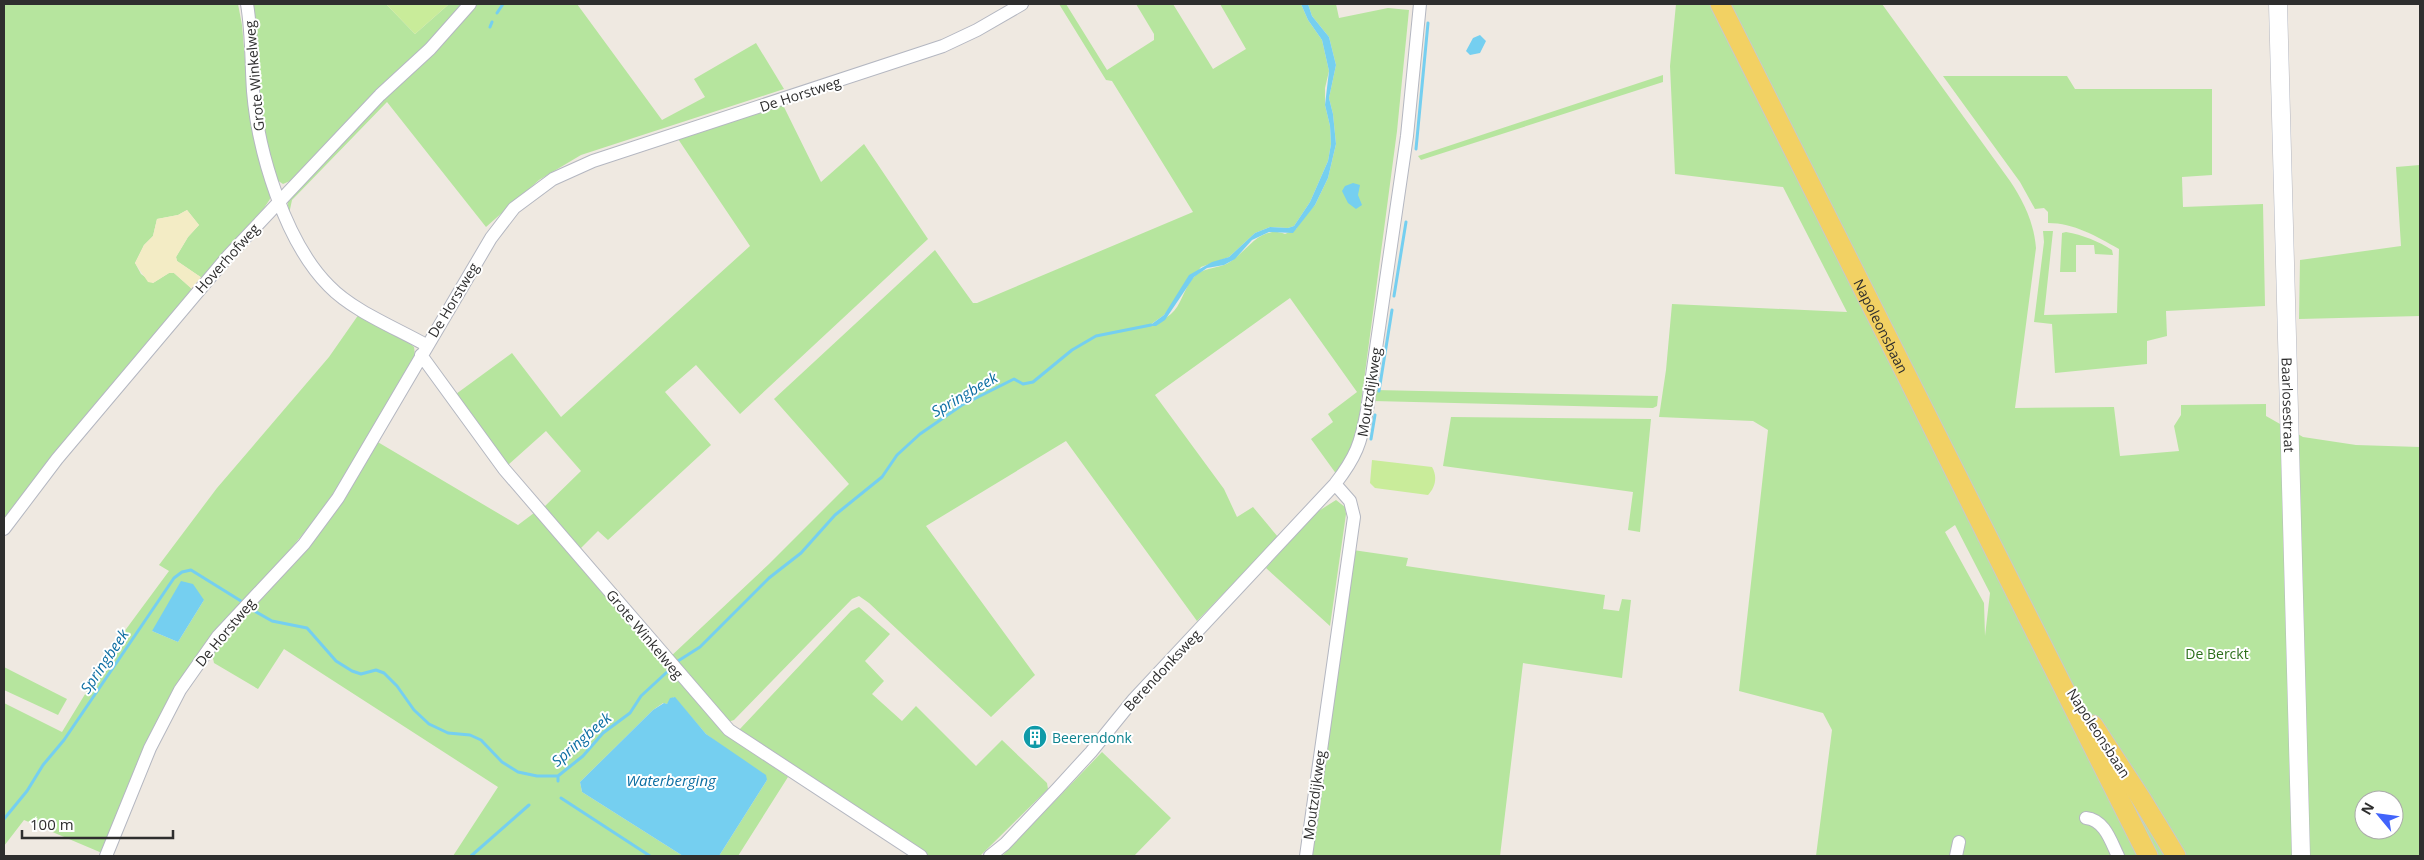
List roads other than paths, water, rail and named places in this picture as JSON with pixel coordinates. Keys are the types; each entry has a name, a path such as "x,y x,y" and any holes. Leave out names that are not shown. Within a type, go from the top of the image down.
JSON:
{"main road":[{"name":"Napoleonsbaan","path":"1720,4 2148,856"},
{"name":"Napoleonsbaan","path":"2044,649 2176,856"}],"street":[{"name":"Grote Winkelweg","path":"247,4 250,25 253,92 261,143 283,218 302,251 328,286 348,302 424,350 504,469 729,730 921,856"},
{"name":"Hoverhofweg","path":"4,529 57,460 166,328 279,200 380,95 430,49 470,4"},
{"name":"De Horstweg","path":"106,856 150,748 180,690 218,636 304,544 338,498 404,389 424,350 491,238 514,208 553,179 593,161 943,46 977,30 1022,4"},
{"name":"Moutzdijkweg","path":"1306,856 1354,517 1350,501 1335,484 1350,465 1361,443 1367,410 1407,136 1420,4"},
{"name":"Baarlosestraat","path":"2278,4 2301,856"},
{"name":"Berendonksweg","path":"990,856 1005,844 1058,788 1134,699 1335,484"},
{"path":"2086,818 2096,821 2104,829 2118,856"},
{"path":"1956,856 1959,842"}],"water":[{"path":"1301,4 1308,4 1312,16 1329,37 1336,65 1329,98 1333,114 1336,144 1328,178 1315,205 1293,233 1269,232 1252,240 1235,259 1224,265 1207,268 1194,277 1165,320 1156,326 1149,326 1164,315 1189,275 1212,262 1229,257 1255,233 1270,227 1288,228 1294,226 1310,202 1328,161 1331,144 1330,126 1325,105 1329,71 1322,40 1308,20"},
{"path":"1480,35 1486,41 1480,53 1470,55 1466,51 1473,38"},
{"path":"1353,183 1360,185 1358,195 1362,205 1356,209 1348,203 1342,191 1345,186"},
{"path":"181,581 193,584 204,600 178,642 152,631"},
{"name":"Waterberging","path":"675,697 706,734 766,775 767,780 719,856 683,856 582,792 580,782 653,710 664,703 667,704 670,698"}],"waterway":[{"path":"497,13 503,4"},
{"path":"490,27 492,22"},
{"path":"1416,149 1428,23"},
{"path":"1394,296 1406,222"},
{"path":"1379,391 1392,310"},
{"name":"Springbeek","path":"678,661 700,647 769,578 801,553 835,515 882,477 897,455 920,434 962,405 1014,379 1023,384 1033,382 1072,350 1096,336 1151,325"},
{"path":"1371,439 1375,415"},
{"name":"Springbeek","path":"4,819 27,791 43,765 64,740 174,578 182,572 191,570 241,601"},
{"name":"Springbeek","path":"251,609 272,621 307,628 336,661 352,671 361,674 376,670 384,673 397,686 414,710 429,724 448,733 470,735 481,740 502,762 518,772 537,776 558,776 583,756 603,733 630,713 641,696 667,672"},
{"name":"Springbeek","path":"558,776 558,781"},
{"path":"561,798 650,856"},
{"path":"471,856 529,805"}],"place":[{"name":"Beerendonk","path":"1035,737"}],"park label":[{"name":"De Berckt","path":"2217,653"}]}
